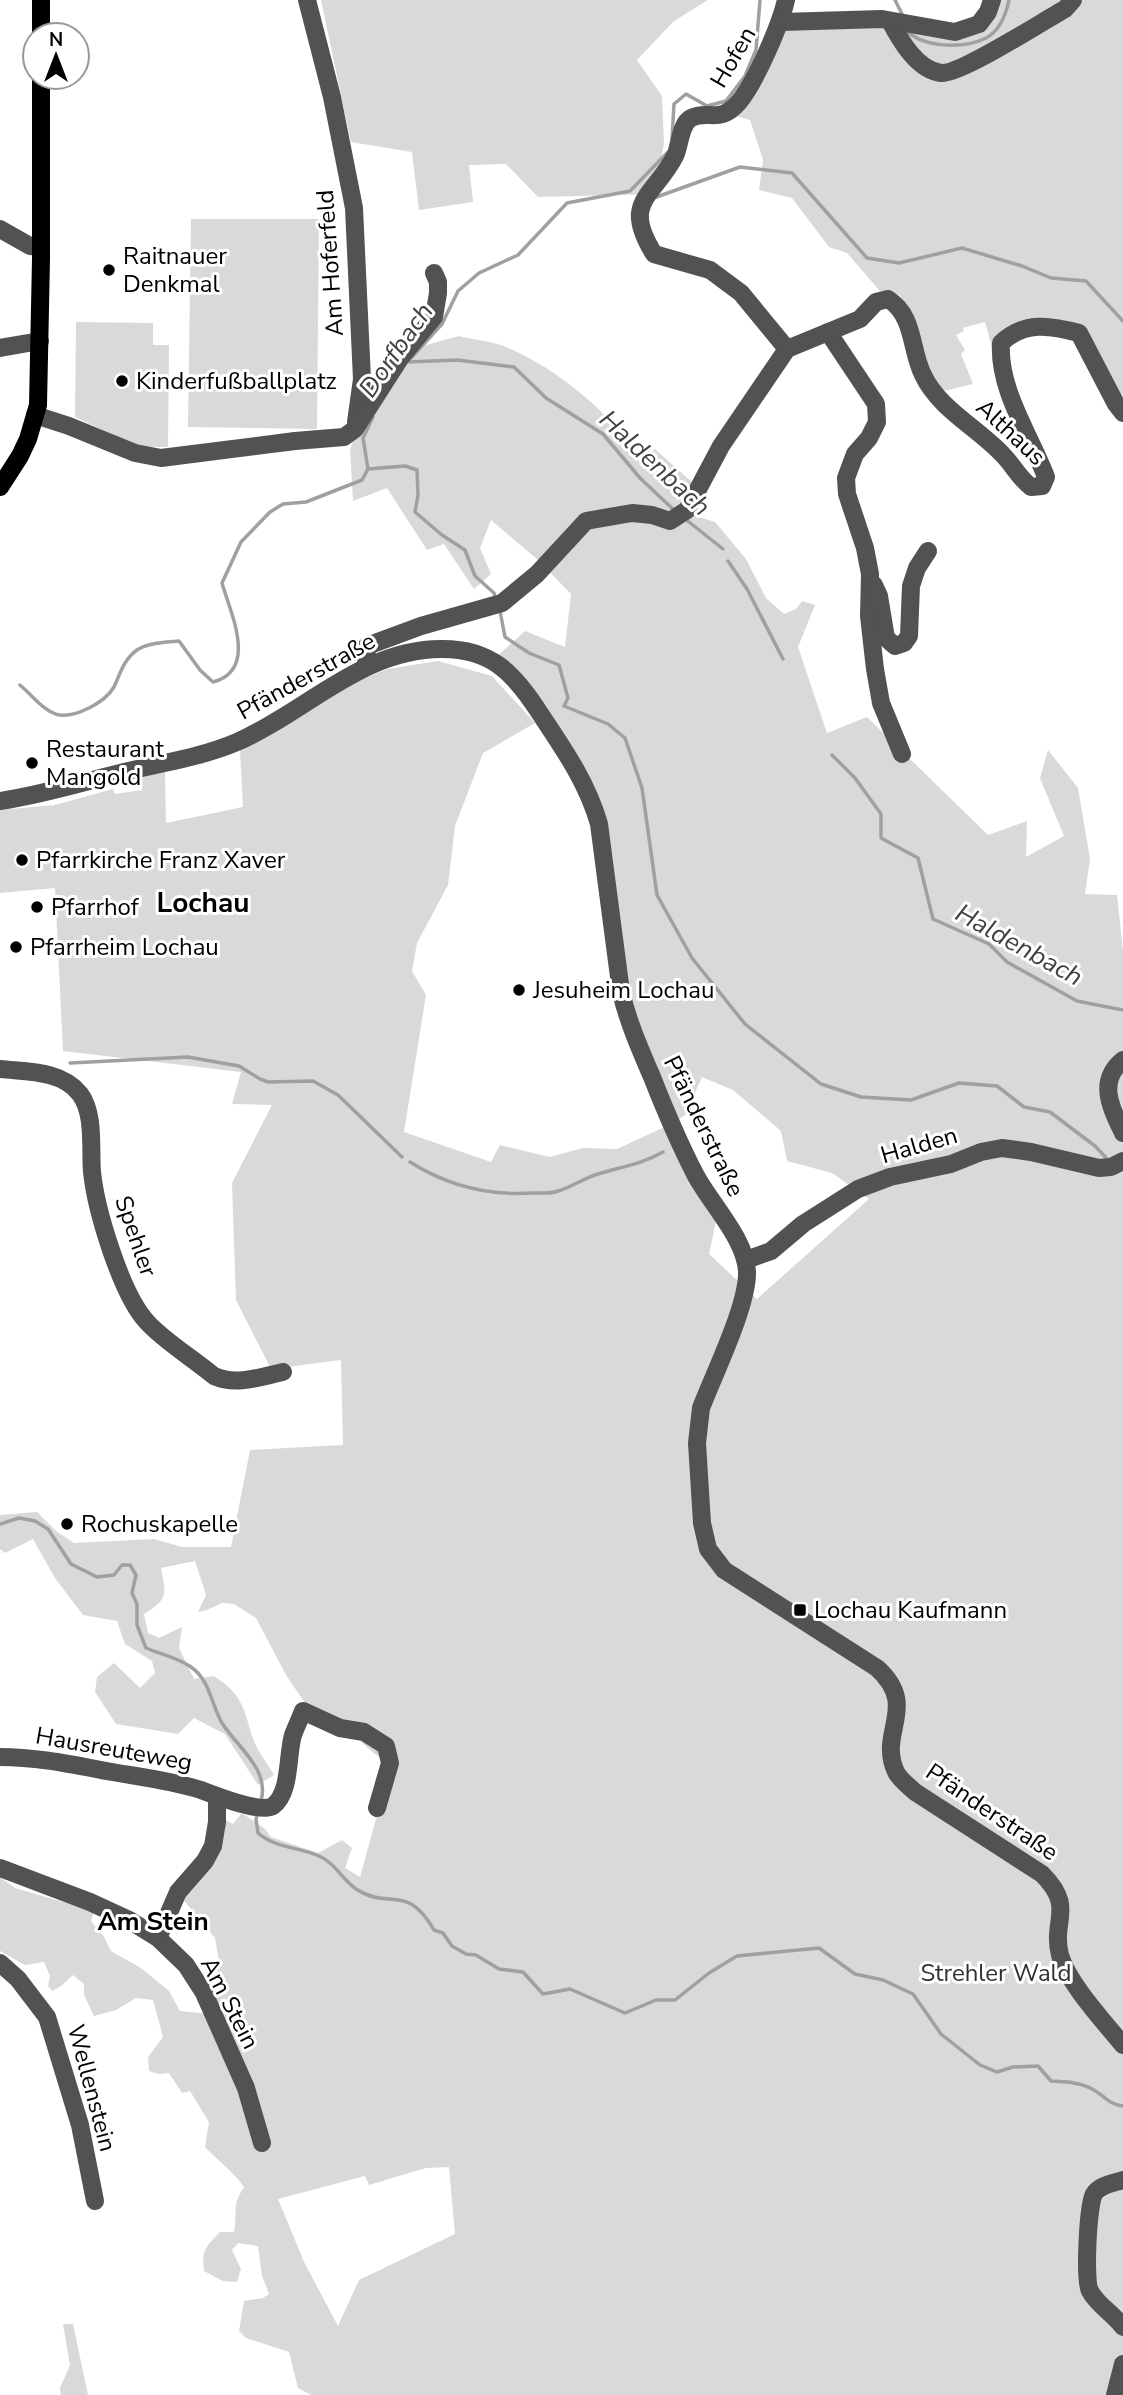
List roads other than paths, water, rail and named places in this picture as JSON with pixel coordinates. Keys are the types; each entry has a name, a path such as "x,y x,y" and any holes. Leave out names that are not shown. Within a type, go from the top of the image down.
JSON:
{"main road":[{"path":"41,0 41,21"},
{"path":"0,487 20,456 35,415 39,388 41,91"}],"street":[{"name":"Am Hoferfeld","path":"307,0 332,97 354,208 362,379 355,429"},
{"name":"Hofen","path":"786,0 781,22 740,101 719,117 694,116 687,121 676,153 645,197 639,222 646,242 654,254 710,270 741,293 787,349"},
{"path":"781,22 901,23 946,32 967,30 979,24 988,12 992,0"},
{"path":"901,23 899,39 937,72 946,73 992,52 1065,9 1073,0"},
{"path":"0,229 30,246 41,247"},
{"path":"35,415 135,453 161,458 344,437 355,429 401,357 434,317 438,282 434,273"},
{"name":"Althaus","path":"787,349 860,319 876,302 888,299 899,306 908,323 922,375 936,395 1003,455 1019,478 1031,487 1042,486 1046,477 1003,371 1001,343 1010,334 1036,325 1079,333 1123,413"},
{"path":"828,332 876,404 877,422 869,438 855,454 846,478 847,494 879,596 886,638 895,646 904,643 909,636 911,586 917,568 928,551"},
{"path":"0,348 40,341"},
{"path":"366,666 367,646 421,626 498,604 537,574 586,521 632,513 652,515 670,522 687,510 721,446 787,349"},
{"path":"870,574 869,616 881,703 902,754"},
{"name":"Pfänderstraße","path":"0,801 214,751 253,734 366,666 399,653 458,649 482,654 494,660 517,682 581,776 592,801 599,824 627,1017 691,1166 746,1260 746,1284 741,1305 697,1424 702,1523 708,1549 724,1570 890,1679 897,1699 891,1749 897,1775 915,1792 1042,1874 1053,1884 1061,1904 1061,1956 1080,1990 1123,2045"},
{"path":"1123,1060 1111,1073 1107,1097 1123,1133"},
{"name":"Spehler","path":"0,1069 58,1077 74,1088 85,1101 94,1189 104,1229 129,1292 146,1322 214,1376 222,1379 240,1381 283,1372"},
{"name":"Halden","path":"746,1260 771,1251 803,1224 858,1189 890,1177 951,1164 981,1152 1002,1148 1099,1168 1111,1167 1123,1161"},
{"name":"Hausreuteweg","path":"0,1757 31,1757 71,1764 199,1790 259,1808 275,1805 283,1791 289,1770 293,1736 303,1711 340,1728 364,1732 386,1746 390,1763 377,1808"},
{"name":"Hausreuteweg","path":"158,1938 178,1892 205,1861 213,1846 218,1822 218,1797"},
{"name":"Am Stein","path":"0,1868 113,1912 158,1938 186,1965 204,1993 246,2088 262,2143"},
{"name":"Wellenstein","path":"0,1963 18,1979 47,2017 80,2125 94,2202"},
{"path":"1123,2180 1100,2188 1094,2194 1089,2226 1087,2278 1088,2289 1094,2298 1123,2327"},
{"path":"1115,2395 1123,2364"}],"waterway":[{"name":"Dorfbach","path":"672,139 674,104 686,94 707,106 726,101 745,76 756,50 760,0"},
{"name":"Dorfbach","path":"895,0 903,16"},
{"name":"Dorfbach","path":"906,30 923,40 944,45 977,42 991,35 999,27 1009,0"},
{"name":"Dorfbach","path":"411,358 442,324 458,291 479,273 518,255 567,203 630,191 668,152"},
{"path":"651,199 740,167 792,173 867,258 899,263 962,248 1022,266 1051,278 1086,281 1123,321"},
{"name":"Haldenbach","path":"407,362 457,360 514,367 546,398 603,434 640,478 675,511"},
{"name":"Dorfbach","path":"20,685 51,712 58,715 77,713 109,694 126,662 137,650 151,644 179,641 200,670 213,682 227,675 235,666 238,639 222,583 241,542 270,512 283,504 306,502 362,480 368,469 363,438 373,417"},
{"path":"368,469 405,466 417,470 418,495 415,512 465,550 475,576 494,593 496,600"},
{"name":"Haldenbach","path":"684,518 723,549"},
{"name":"Haldenbach","path":"728,561 747,589 783,659"},
{"path":"500,611 505,637 529,653 559,665 568,698 564,706 608,724 625,738 642,788 657,895 692,958 745,1024 821,1084 861,1097 911,1100 959,1083 997,1086 1024,1107 1050,1112 1095,1146 1110,1162"},
{"name":"Haldenbach","path":"832,755 855,778 881,814 881,838 918,858 933,919 989,944 1007,962 1077,1001 1123,1010"},
{"path":"70,1063 188,1057 239,1066 268,1082 313,1081 338,1095 402,1157"},
{"path":"410,1162 468,1188 499,1193 545,1193 555,1192 663,1152"},
{"path":"0,1524 19,1518 35,1521 48,1529 71,1564 97,1577 114,1575 122,1565 130,1565 136,1575 132,1593 137,1604 137,1625 146,1648 186,1664 197,1672 206,1685 222,1723 257,1769 263,1789 261,1801"},
{"path":"258,1812 258,1833 265,1838 325,1859 351,1885 368,1895 415,1906 434,1930 443,1933 452,1946 466,1954 476,1955 499,1969 523,1972 543,1994 570,1989 625,2013 656,2000 675,2000 709,1973 737,1956 819,1948 855,1974 883,1980 913,1994 941,2034 980,2065 997,2072 1013,2067 1038,2066 1051,2081 1082,2085 1114,2104 1123,2106"}],"place":[{"name":"Raitnauer Denkmal","path":"109,270"},
{"name":"Kinderfußballplatz","path":"122,381"},
{"name":"Restaurant Mangold","path":"32,763"},
{"name":"Pfarrkirche Franz Xaver","path":"22,860"},
{"name":"Pfarrhof","path":"37,907"},
{"name":"Pfarrheim Lochau","path":"16,947"},
{"name":"Jesuheim Lochau","path":"519,990"},
{"name":"Rochuskapelle","path":"67,1524"},
{"name":"Lochau Kaufmann","path":"800,1610"}],"district":[{"name":"Lochau","path":"203,903"},
{"name":"Am Stein","path":"153,1921"}],"park label":[{"name":"Strehler Wald","path":"996,1973"}]}
